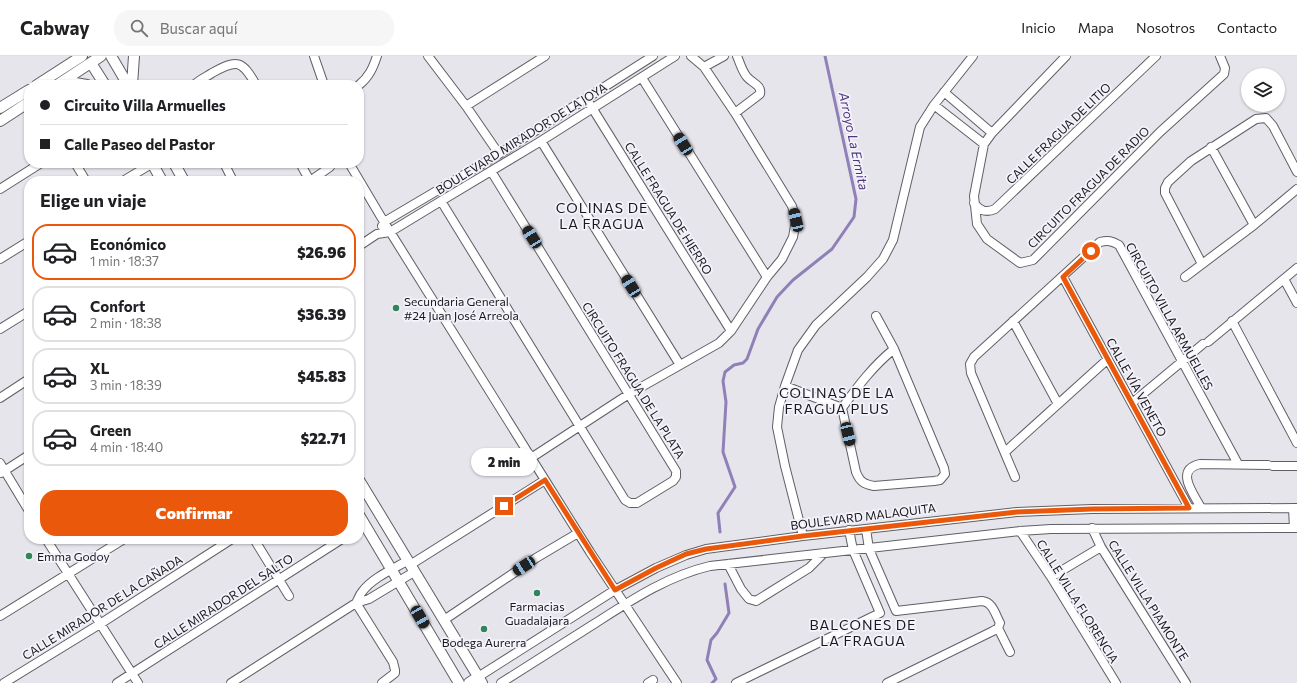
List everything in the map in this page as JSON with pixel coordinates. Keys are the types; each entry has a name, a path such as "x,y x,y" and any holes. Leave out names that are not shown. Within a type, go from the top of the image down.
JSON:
{"street":[{"path":"45,80 82,56"},
{"path":"63,80 88,60 101,56"},
{"path":"111,56 125,80"},
{"path":"132,80 134,56"},
{"path":"314,56 322,80"},
{"path":"364,81 373,68 377,56"},
{"path":"466,106 545,56"},
{"name":"BOULEVARD MIRADOR DE LA JOYA","path":"384,222 498,154 653,56"},
{"name":"BOULEVARD MIRADOR DE LA JOYA","path":"364,243 378,234 390,232 541,141 675,56"},
{"path":"531,458 629,394 719,342 731,331 767,277 782,259 793,237 796,220 792,206 735,113 704,67 691,56"},
{"path":"704,67 724,56"},
{"path":"735,113 760,94 759,87 747,77 737,56"},
{"path":"803,536 785,466 777,427 779,407 785,386 798,350 816,325 868,277 883,259 893,240 920,128 944,92 973,56"},
{"name":"CIRCUITO FRAGUA DE RADIO","path":"1066,56 992,133 984,144 974,196 977,224 988,240 1020,263 1033,260 1160,132 1224,74 1225,68 1220,56"},
{"name":"CALLE FRAGUA DE LITIO","path":"974,203 979,209 984,211 995,210 1156,56"},
{"path":"431,57 498,154"},
{"path":"88,60 102,80"},
{"path":"202,80 226,65 235,63 243,66 250,73 254,80"},
{"path":"642,78 767,277"},
{"path":"944,92 992,133"},
{"path":"0,108 24,93"},
{"name":"CALLE FRAGUA DE HIERRO","path":"586,98 731,331"},
{"path":"0,121 24,105"},
{"path":"934,106 984,144"},
{"path":"1202,264 1165,193 1165,188 1168,182 1191,161 1256,118 1266,118 1273,126 1297,172"},
{"path":"541,141 680,365"},
{"path":"1211,147 1254,225"},
{"path":"0,189 33,168"},
{"path":"131,176 144,168"},
{"path":"317,176 329,168"},
{"name":"CIRCUITO FRAGUA DE LA PLATA","path":"441,201 625,500 630,503 637,503 673,481 676,477 676,471 491,171"},
{"path":"364,188 578,533 677,683"},
{"path":"1185,277 1254,225 1297,189"},
{"path":"378,234 384,222"},
{"name":"CIRCUITO VILLA ARMUELLES","path":"1015,477 971,373 970,364 974,357 1100,242 1107,240 1119,245 1238,464"},
{"path":"0,259 24,243"},
{"path":"1132,403 1297,268"},
{"name":"CALLE VÍA VENETO","path":"1063,277 1189,508"},
{"path":"1284,279 1297,303"},
{"path":"0,329 24,314"},
{"path":"876,316 894,349 944,468 945,474 940,480 874,486 865,484 859,479 856,472 842,408 862,380 880,360 894,349"},
{"path":"1013,321 1058,404"},
{"path":"1232,321 1297,443"},
{"path":"1005,452 1108,359"},
{"path":"0,398 24,382"},
{"path":"785,386 842,408"},
{"path":"24,458 2,469 24,503"},
{"path":"1202,508 1189,485 1187,474 1194,465 1238,464 1297,466"},
{"path":"356,603 365,588 375,580 392,570 410,566 545,480"},
{"path":"364,488 480,680"},
{"path":"501,683 662,582 692,570 728,564 1020,531 1092,528 1296,528 1295,508"},
{"name":"BOULEVARD MALAQUITA","path":"468,683 480,680 615,590 686,554 706,549 849,530 1017,512 1092,509 1295,508"},
{"name":"CALLE VILLA PIAMONTE","path":"1092,528 1101,547 1186,683"},
{"path":"364,529 399,581 459,683"},
{"path":"866,529 869,549 896,611 982,600 988,602 992,606 1000,623 998,628 1010,652"},
{"path":"736,683 880,613 852,550 849,530"},
{"name":"CALLE VILLA FLORENCIA","path":"1020,531 1051,577 1116,683"},
{"path":"444,620 536,558 578,533"},
{"path":"49,544 138,683"},
{"path":"0,616 116,544"},
{"name":"CALLE MIRADOR DE LA CAÑADA","path":"4,683 100,624 224,544"},
{"path":"257,544 289,596"},
{"name":"CALLE MIRADOR DEL SALTO","path":"117,683 334,544"},
{"path":"1051,577 1101,547"},
{"path":"728,564 741,589 749,599 756,601 809,568 824,553"},
{"path":"231,683 356,603 369,598 399,581 410,566"},
{"path":"356,603 393,662 396,670 395,673 382,683"},
{"path":"887,683 998,628"}],"waterway":[{"name":"Arroyo La Ermita","path":"720,532 718,513 735,487 723,452 726,402 723,381 725,372 734,365 743,363 747,359 758,329 777,297 793,280 832,249 854,217 856,199 825,56"},
{"name":"Arroyo La Ermita","path":"712,683 716,679 707,660 711,640 729,613 725,584"}],"place":[{"name":"Secundaria General #24 Juan José Arreola","path":"396,308"},
{"name":"Emma Godoy","path":"29,556"},
{"name":"Farmacias Guadalajara","path":"537,593"},
{"name":"Bodega Aurerra","path":"484,629"}],"district":[{"name":"COLINAS DE LA FRAGUA","path":"602,216"},
{"name":"COLINAS DE LA FRAGUA PLUS","path":"837,400"},
{"name":"BALCONES DE LA FRAGUA","path":"863,632"}],"route":[{"path":"504,506 545,480 615,590 686,554 706,549 803,536 1017,512 1092,509 1189,508 1063,277 1091,251"}]}
